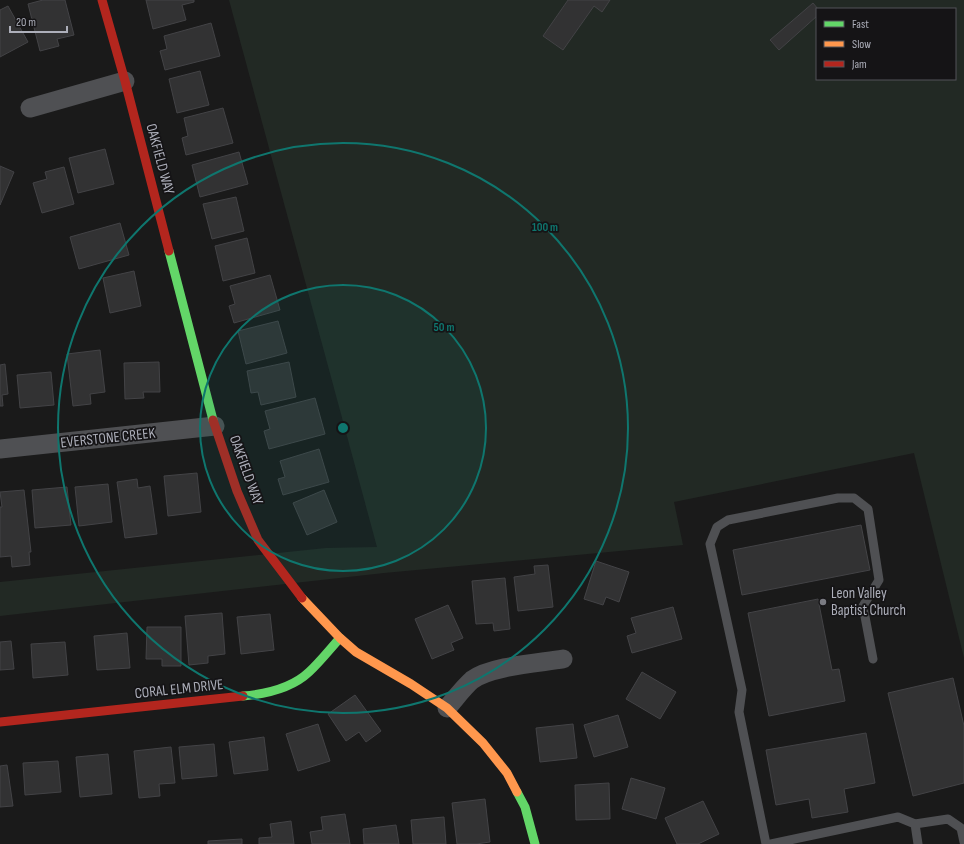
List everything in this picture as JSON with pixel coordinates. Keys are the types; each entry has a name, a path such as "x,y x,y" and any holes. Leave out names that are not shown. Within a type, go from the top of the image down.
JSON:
{"street":[{"name":"OAKFIELD WAY","path":"102,0 125,81 215,426 237,491 258,540 297,593 340,638 356,652 411,684 447,708 483,743 506,773 525,807 536,844"},
{"path":"30,108 125,81"},
{"name":"EVERSTONE CREEK","path":"0,449 215,426"},
{"name":"CORAL ELM DRIVE","path":"0,722 264,694 290,685 308,673 340,638"},
{"path":"447,708 472,681 482,674 496,670 562,659"}],"lane":[{"path":"766,844 739,712 742,690 710,544 717,527 728,520 838,498 854,498 868,509 879,580 863,606 873,658"},
{"path":"771,844 898,817 914,824 948,819 961,828 964,842"},
{"path":"914,824 918,844"}],"shaded area":[{"path":"229,0 568,0 543,36 563,50 594,6 602,11 610,0 964,0 964,658 914,453 674,502 683,545 384,573 0,616 0,582 326,548 377,547"}],"building":[{"path":"43,0 65,0 74,35 57,39 59,46 40,51 28,4"},
{"path":"146,0 194,0 194,2 182,5 186,20 153,29"},
{"path":"568,0 610,0 602,12 594,6 563,50 543,36"},
{"path":"813,3 817,8 816,17 779,50 770,40"},
{"path":"8,6 28,42 0,57 0,10"},
{"path":"211,23 220,56 165,70 160,51 167,49 164,36"},
{"path":"200,71 209,105 177,113 169,79"},
{"path":"223,108 233,143 186,155 182,138 188,136 184,118"},
{"path":"105,149 114,184 78,193 69,158"},
{"path":"239,152 248,184 200,197 192,165"},
{"path":"0,166 14,172 0,205"},
{"path":"64,167 74,204 42,213 33,183 47,179 45,172"},
{"path":"236,197 244,231 212,239 203,204"},
{"path":"120,223 129,255 79,269 70,237"},
{"path":"247,238 255,273 223,281 215,246"},
{"path":"134,271 141,306 110,313 103,278"},
{"path":"270,275 280,310 234,323 229,306 235,304 230,286"},
{"path":"278,321 287,353 246,364 238,331"},
{"path":"100,350 105,392 90,394 91,404 73,406 67,354"},
{"path":"159,362 160,392 143,392 144,398 125,399 124,363"},
{"path":"289,362 296,397 261,405 258,392 251,393 247,371"},
{"path":"5,364 8,394 2,395 3,406 0,406 0,365"},
{"path":"51,372 54,405 20,408 17,375"},
{"path":"315,398 325,434 269,449 264,431 270,429 265,411"},
{"path":"319,449 329,482 283,495 278,479 285,477 280,461"},
{"path":"197,473 201,512 168,516 164,476"},
{"path":"137,479 138,488 150,486 157,534 125,538 117,482"},
{"path":"108,484 112,522 79,526 75,487"},
{"path":"67,487 71,525 35,528 32,490"},
{"path":"24,490 31,552 29,552 30,565 12,567 11,556 0,557 0,507 2,507 0,492"},
{"path":"324,490 337,522 307,535 293,503"},
{"path":"861,525 870,570 742,595 733,550"},
{"path":"596,561 629,572 619,602 606,597 603,605 584,599"},
{"path":"548,565 553,607 518,611 514,577 535,574 534,566"},
{"path":"505,578 510,629 494,631 493,623 476,624 472,581"},
{"path":"818,599 832,670 839,669 845,701 769,716 748,613"},
{"path":"448,605 463,638 451,643 454,650 432,659 415,619"},
{"path":"673,607 682,639 632,653 627,636 636,633 631,618"},
{"path":"222,613 225,654 208,656 208,663 189,665 185,616"},
{"path":"270,614 274,650 241,654 237,617"},
{"path":"147,627 181,627 181,666 162,666 162,659 146,659"},
{"path":"127,633 130,668 97,670 94,636"},
{"path":"11,641 14,669 0,670 0,642"},
{"path":"65,642 68,675 33,678 31,644"},
{"path":"642,672 676,692 660,719 626,699"},
{"path":"953,678 964,726 964,783 913,796 888,693"},
{"path":"355,695 381,731 366,742 359,732 346,741 328,714"},
{"path":"618,715 628,747 594,757 584,725"},
{"path":"318,724 330,761 298,771 286,734"},
{"path":"573,724 577,758 540,762 536,728"},
{"path":"866,733 875,783 844,789 848,812 812,818 809,799 776,805 766,750"},
{"path":"264,737 268,770 234,774 229,742"},
{"path":"214,744 217,776 182,779 179,747"},
{"path":"171,747 175,783 159,784 160,796 139,798 134,751"},
{"path":"108,754 112,794 80,797 76,757"},
{"path":"58,761 61,792 25,795 23,763"},
{"path":"7,765 13,806 0,807 0,766"},
{"path":"631,778 665,788 656,819 622,809"},
{"path":"609,783 610,819 576,820 575,785"},
{"path":"485,799 490,842 457,844 452,803"},
{"path":"703,801 719,834 698,844 677,844 665,818"},
{"path":"345,814 350,844 312,844 310,832 323,830 321,817"},
{"path":"444,817 446,844 413,844 411,820"},
{"path":"291,821 294,844 259,844 259,838 272,837 270,824"},
{"path":"396,825 399,844 364,844 363,829"},
{"path":"242,839 242,844 208,844 208,841"}],"traffic: fast":[{"path":"169,251 213,420"},
{"path":"243,696 278,690 294,683 313,668 340,638"},
{"path":"517,792 525,807 535,844"}],"traffic: slow":[{"path":"302,598 340,638 356,652 411,684 447,708 483,743 507,773 517,792"}],"traffic: jam":[{"path":"102,0 125,81 169,251"},
{"path":"213,420 237,491 258,540 302,598"},
{"path":"0,722 243,696"}],"place":[{"name":"Leon Valley Baptist Church","path":"823,602"}]}
